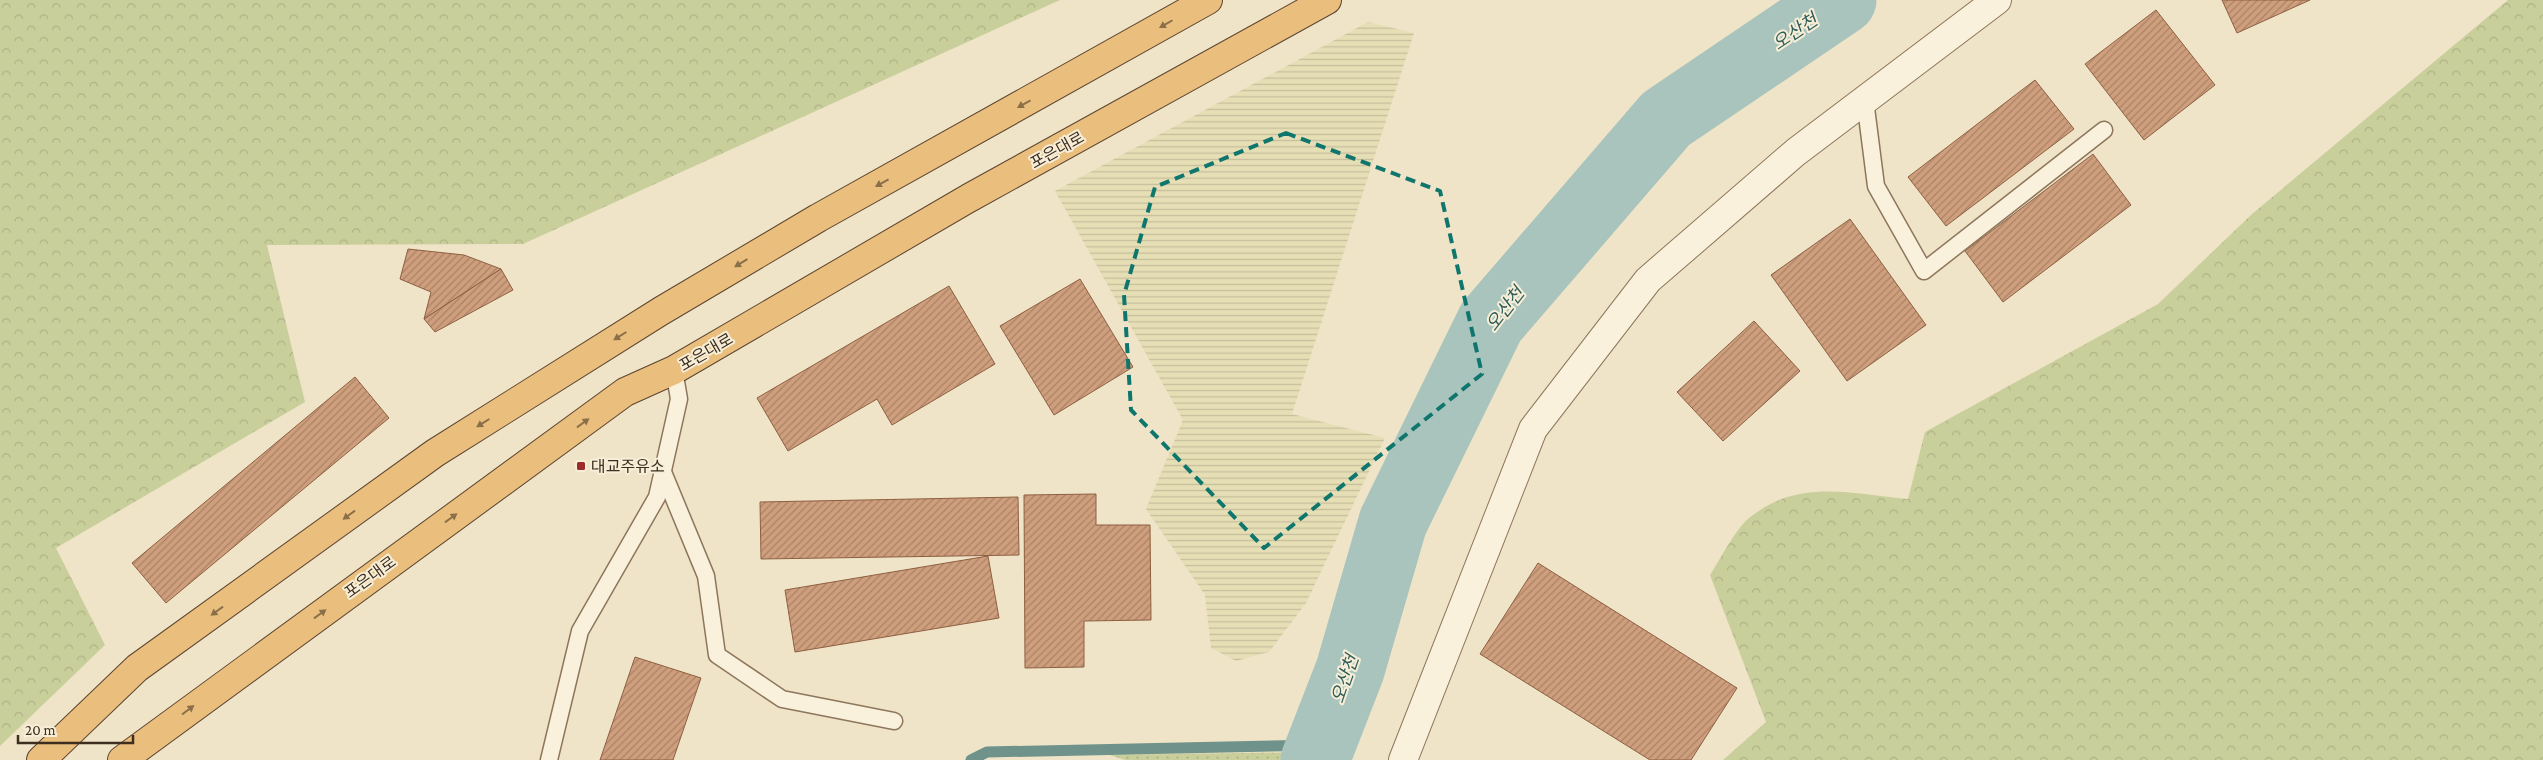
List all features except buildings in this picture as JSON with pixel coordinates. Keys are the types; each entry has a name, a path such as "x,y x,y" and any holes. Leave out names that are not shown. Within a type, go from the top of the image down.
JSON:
{"highway":[{"path":"41,760 138,668 435,453 661,310 818,218 1208,0"},
{"name":"포은대로","path":"122,760 625,392 674,370 969,198 1327,0"}],"street":[{"path":"1403,760 1533,429 1648,280 1796,152 1998,0"}],"lane":[{"path":"1865,100 1876,186 1924,271 2104,130"},
{"path":"549,760 580,631 657,497 679,399 674,370"},
{"path":"663,472 706,576 717,655 782,699 894,720"}],"highlighted area":[{"path":"1286,133 1440,191 1482,374 1264,548 1131,410 1124,295 1155,187"}],"shaded area":[{"path":"1368,22 1414,33 1292,414 1385,438 1306,603 1269,652 1236,661 1211,648 1205,595 1146,509 1183,420 1055,191"}],"green space":[{"path":"0,0 1060,0 523,244 267,245 305,402 56,548 105,645 0,746"},
{"path":"2508,0 2543,0 2543,760 1723,760 1766,722 1710,575 1744,522 1768,505 1786,497 1806,493 1845,492 1908,499 1925,432 2158,304 2252,214"},
{"path":"1313,752 1310,760 1125,760 1110,755"}],"waterway":[{"name":"오산천","path":"1315,760 1350,670 1393,522 1491,322 1666,119 1842,0"},
{"path":"971,760 987,752 1321,745"}],"place":[{"name":"대교주유소","path":"581,466"}]}
